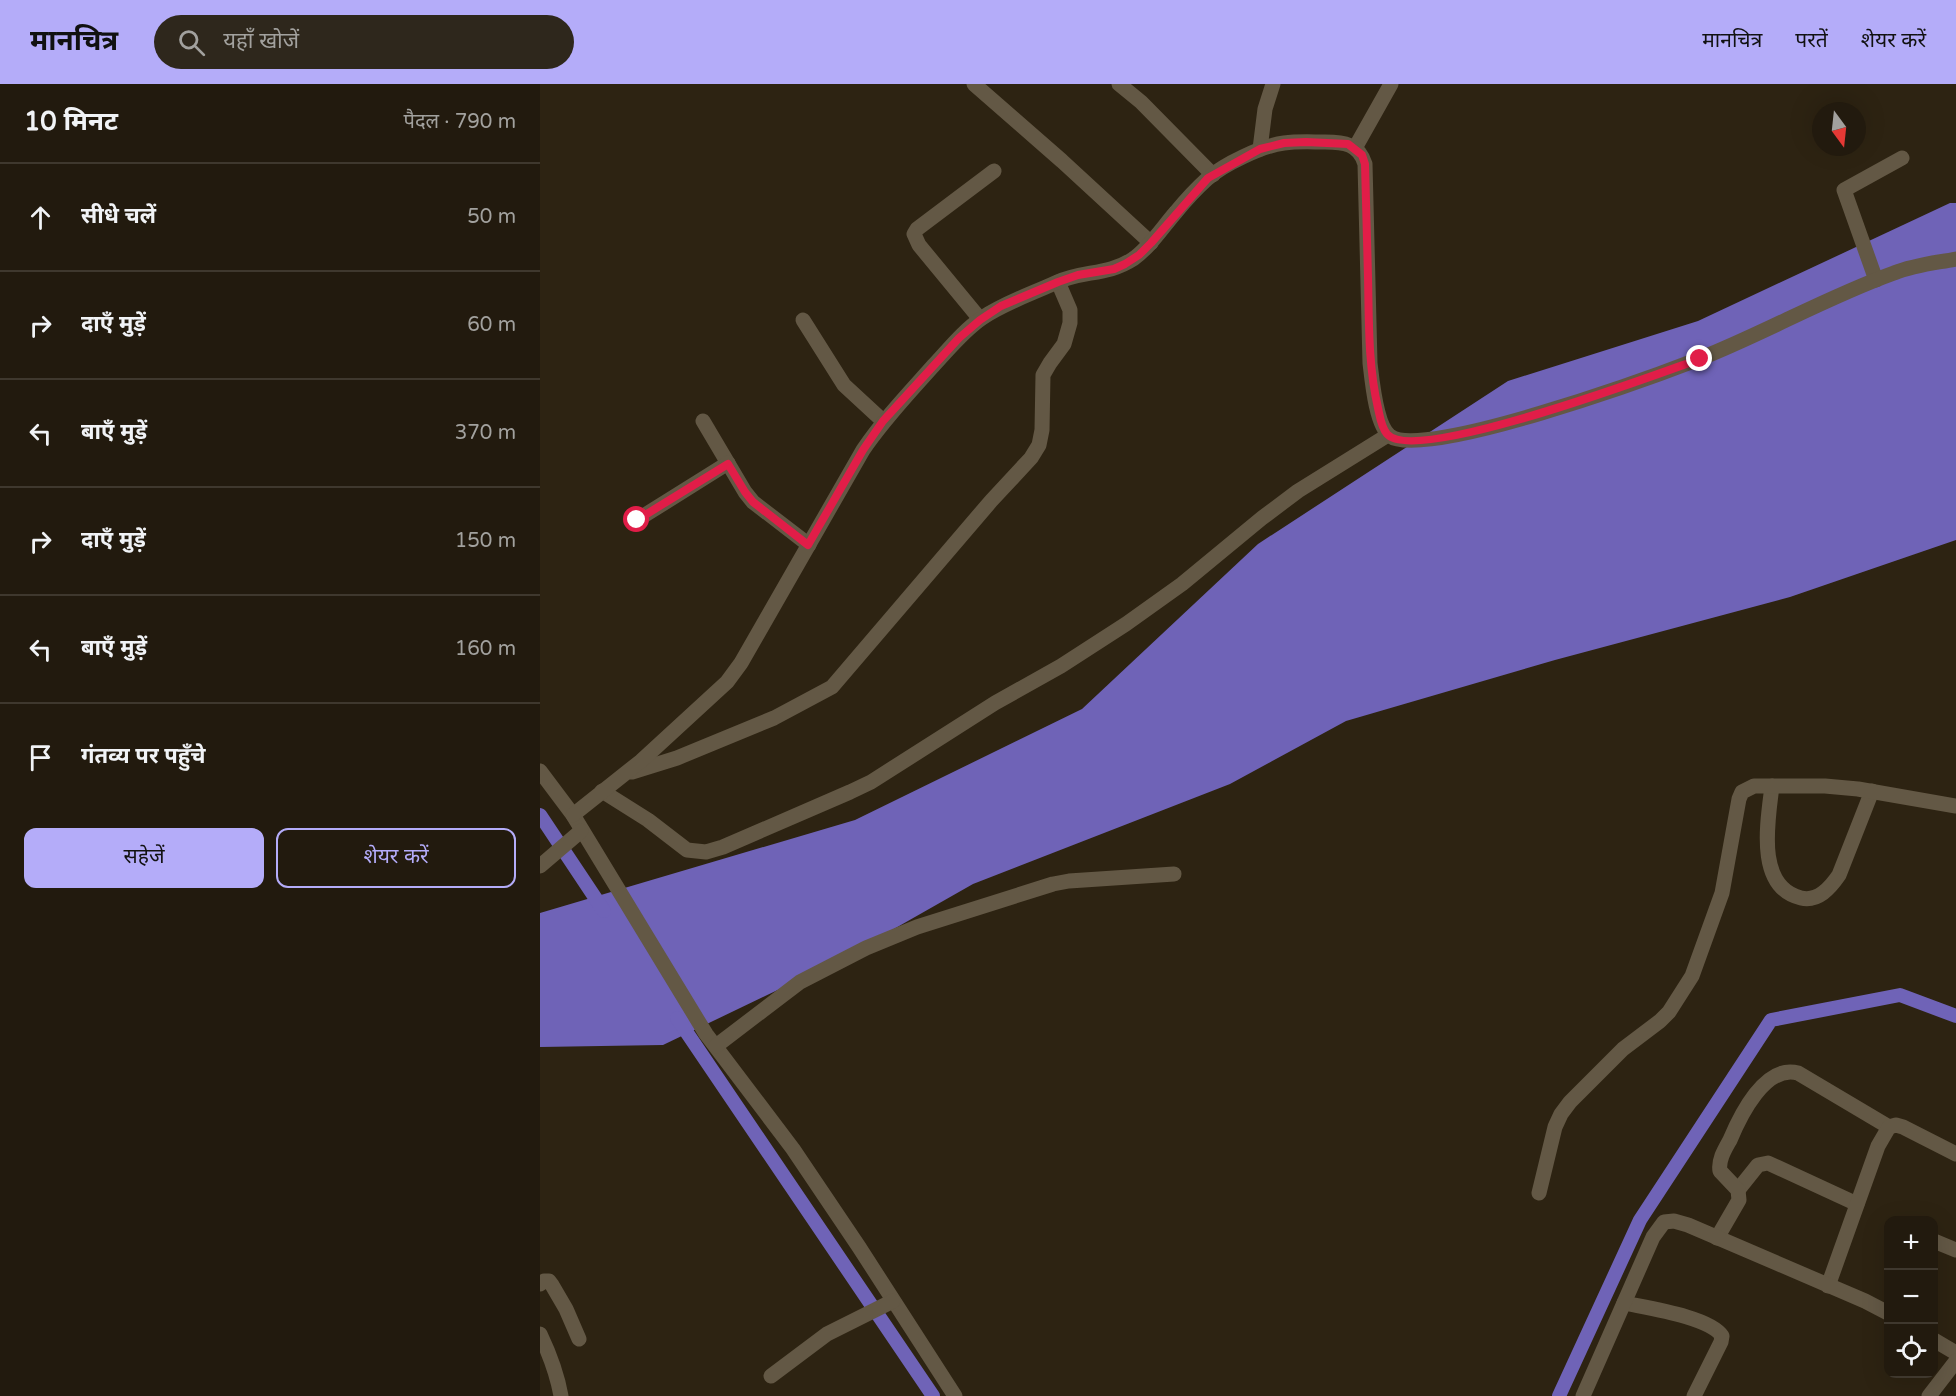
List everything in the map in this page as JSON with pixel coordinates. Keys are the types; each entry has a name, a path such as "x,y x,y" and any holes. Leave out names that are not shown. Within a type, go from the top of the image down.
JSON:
{"street":[{"path":"974,84 1151,243"},
{"path":"1119,84 1141,102 1213,175"},
{"path":"1260,149 1265,109 1273,84"},
{"path":"1355,148 1391,84"},
{"path":"573,814 641,761 727,682 741,663 863,450 883,421 959,338 1001,306 1078,275 1114,269 1139,255 1208,178 1260,149 1284,143 1348,144 1362,155 1365,164 1370,363 1380,419 1388,435 1403,441 1427,440 1500,425 1579,401 1700,359 1876,280 1917,266 1956,259"},
{"path":"1876,280 1844,190 1902,158"},
{"path":"980,320 919,246 914,234 917,229 994,171"},
{"path":"623,775 677,758 774,718 832,687 991,501 1031,458 1039,445 1042,430 1043,375 1064,344 1070,323 1070,310 1058,282"},
{"path":"803,320 844,385 883,421"},
{"path":"703,421 753,502 808,545"},
{"path":"602,791 648,820 687,850 697,852 706,852 723,846 850,792 871,782 995,703 1061,666 1126,624 1182,584 1298,491 1388,435"},
{"path":"637,520 728,464"},
{"path":"540,771 573,814 711,1040 793,1149 887,1304 955,1396"},
{"path":"1539,1193 1555,1127 1561,1114 1623,1049 1660,1021 1682,993 1696,966 1722,893 1742,792 1754,786 1825,786 1956,806"},
{"path":"1773,786 1767,827 1769,862 1782,888 1803,898 1812,898 1830,888 1839,875 1872,792"},
{"path":"540,866 583,833"},
{"path":"711,1040 800,981 873,945 917,927 1053,884 1174,874"},
{"path":"1717,1238 1739,1200 1738,1190 1720,1171 1720,1160 1752,1098 1770,1081 1785,1072 1798,1073 1889,1126 1903,1127 1956,1154"},
{"path":"1828,1286 1878,1146 1889,1126"},
{"path":"1738,1190 1758,1165 1768,1163 1857,1204"},
{"path":"1585,1395 1653,1237 1664,1222 1674,1221 1717,1238 1884,1311"},
{"path":"1938,1243 1956,1250"},
{"path":"540,1284 549,1281 552,1285 579,1339"},
{"path":"1624,1303 1687,1317 1712,1327 1720,1333 1721,1342 1694,1396"},
{"path":"771,1376 817,1341 887,1304"},
{"path":"540,1334 553,1364 561,1396"},
{"path":"1938,1342 1956,1353"},
{"path":"1929,1396 1956,1361"}],"shaded area":[{"path":"1950,203 1956,203 1956,540 1790,597 1555,660 1346,721 1230,784 973,884 834,963 663,1045 540,1047 540,913 855,820 1082,709 1258,544 1508,381 1698,321"}],"waterway":[{"path":"540,815 604,911"},
{"path":"1559,1396 1640,1220 1771,1020 1900,995 1956,1016"},
{"path":"677,1018 933,1396"}],"route":[{"path":"637,520 728,464 753,502 808,545 863,450 883,421 959,338 980,320 1001,306 1058,282 1078,275 1114,269 1125,264 1151,243 1208,178 1260,149 1284,143 1348,144 1362,155 1365,164 1370,363 1380,419 1388,435 1395,439 1427,440 1500,425 1700,359"}]}
